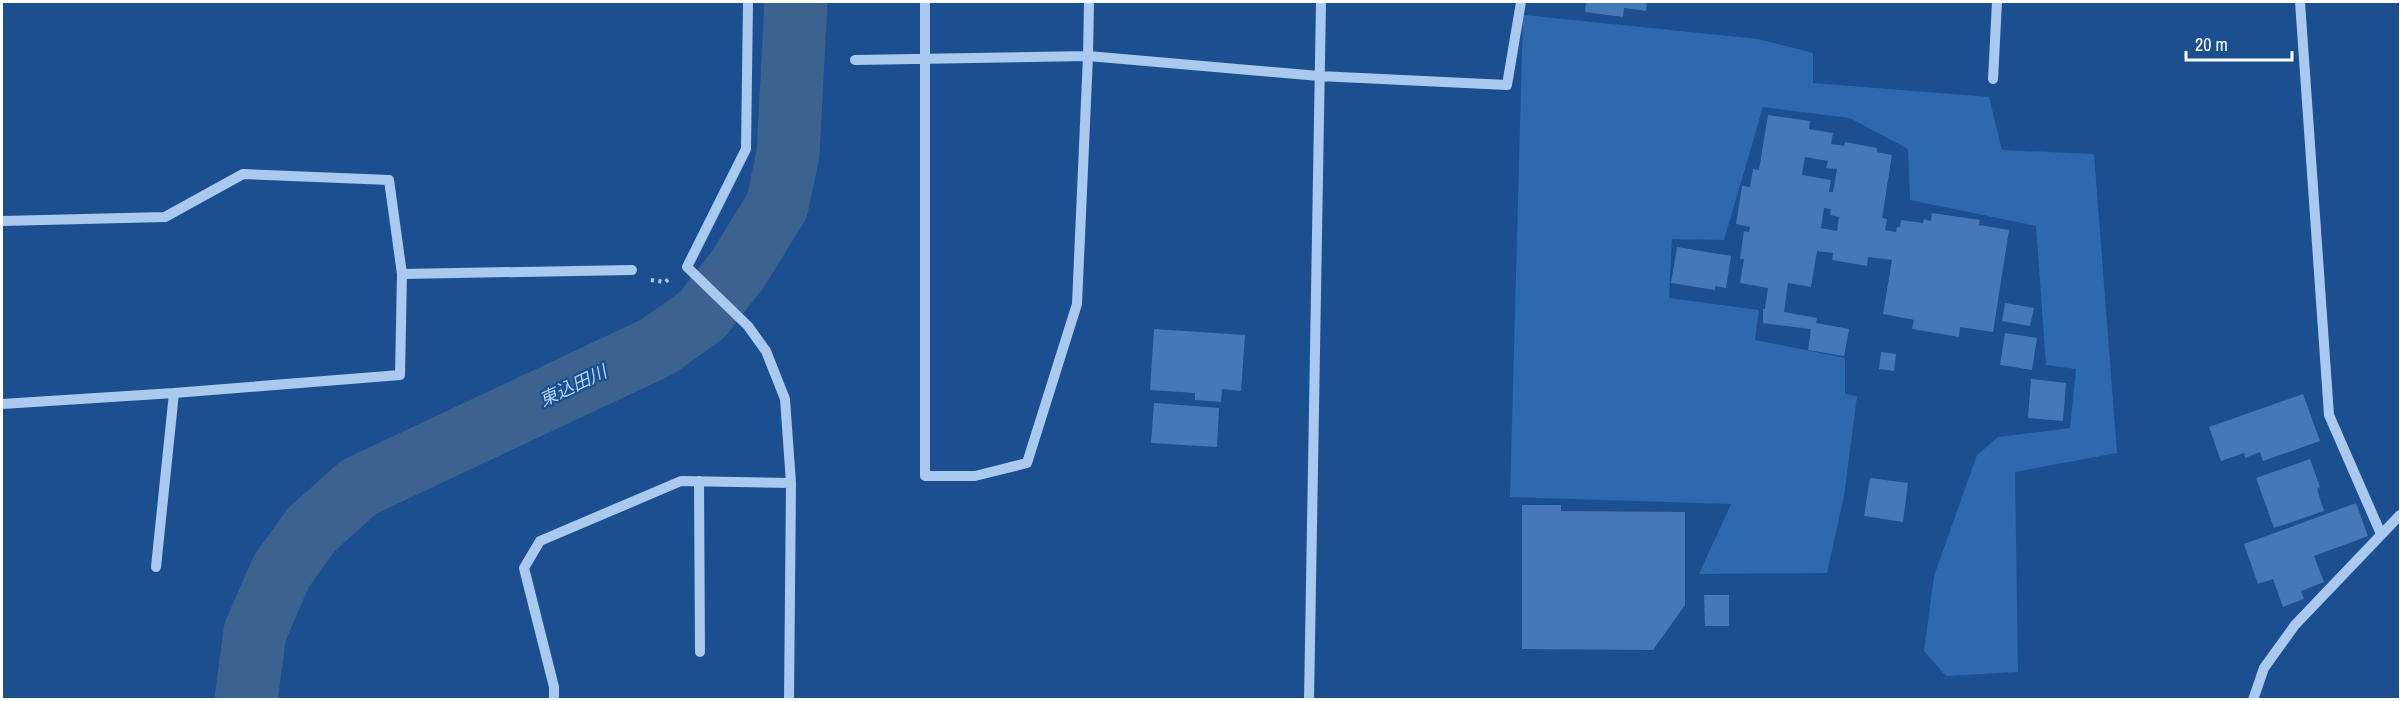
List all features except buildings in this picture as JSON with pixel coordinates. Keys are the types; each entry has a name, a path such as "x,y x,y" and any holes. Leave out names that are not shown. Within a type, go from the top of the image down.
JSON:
{"street":[{"path":"748,2 746,148 691,271 748,326 766,351 785,399 792,483 789,699"},
{"path":"925,2 925,476 975,476 1027,463 1077,304 1089,2"},
{"path":"1309,699 1321,2"},
{"path":"855,60 1088,56 1318,76 1507,85 1521,2"},
{"path":"1993,79 1997,2"},
{"path":"2300,2 2329,415 2381,534"},
{"path":"2,221 165,217 243,174 389,180 402,274 400,375 2,404"},
{"path":"402,274 632,270"},
{"path":"156,567 174,393"},
{"path":"554,699 554,687 524,568 540,541 681,481 792,483"},
{"path":"699,481 700,652"},
{"path":"2253,699 2264,668 2295,625 2400,515"}],"path":[{"path":"632,270 639,279 665,282 691,271"}],"shaded area":[{"path":"1523,15 1758,39 1813,53 1813,83 1989,97 2002,150 2094,154 2117,453 2015,472 2018,672 1946,676 1924,651 1934,576 1977,455 1998,437 2070,428 2076,369 2046,365 2036,226 1910,200 1908,149 1850,118 1763,107 1724,240 1672,239 1669,298 1759,310 1755,340 1845,358 1845,394 1857,396 1844,496 1827,573 1699,574 1731,504 1510,497"}],"waterway":[{"name":"東込田川","path":"246,700 255,632 281,572 311,530 359,487 657,347 702,315 738,269 777,206 788,154 796,2"}]}
